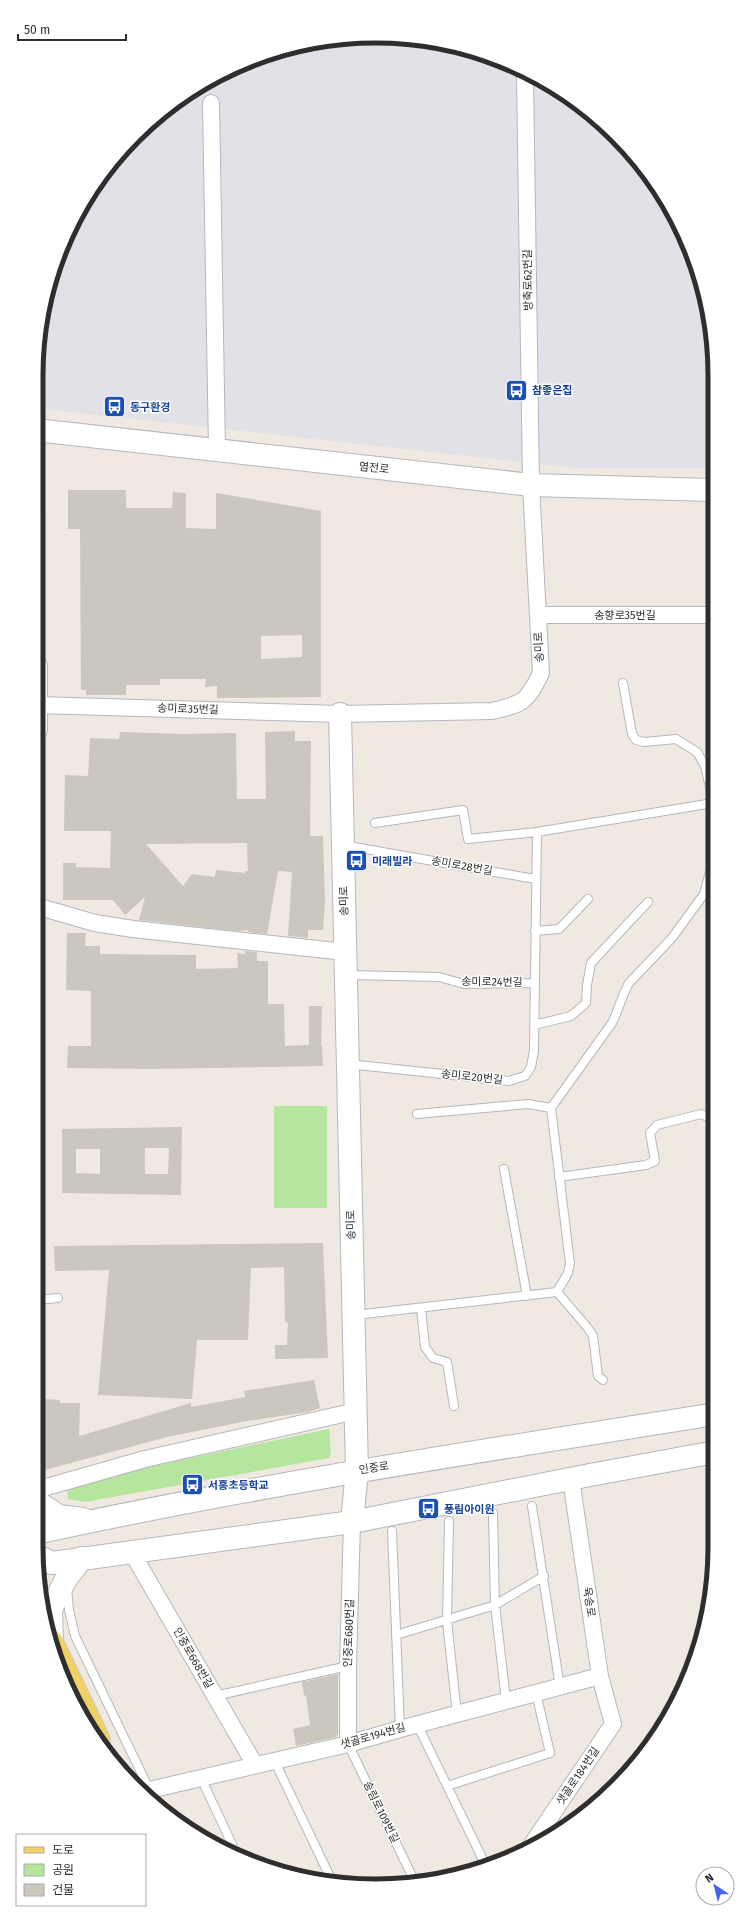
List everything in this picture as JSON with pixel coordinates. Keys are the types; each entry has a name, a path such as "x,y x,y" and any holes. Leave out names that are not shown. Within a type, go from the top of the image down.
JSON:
{"street":[{"name":"방축로62번길","path":"525,78 531,485"},
{"path":"211,102 217,450"},
{"name":"염전로","path":"43,431 531,485 708,490"},
{"name":"송미로","path":"352,1522 357,1471 340,714 492,711 516,706 530,695 541,673 531,485"},
{"name":"송향로35번길","path":"538,615 708,615"},
{"name":"송미로35번길","path":"43,705 340,714"},
{"path":"43,908 96,923 133,929 345,952"},
{"path":"43,1488 145,1459 356,1411"},
{"name":"인중로","path":"43,1531 95,1520 357,1471 708,1415"},
{"path":"44,1559 52,1563 352,1522 571,1478 708,1453"},
{"name":"육송로","path":"571,1478 600,1676 613,1724"},
{"path":"43,1506 59,1516 95,1520"},
{"name":"인중로680번길","path":"348,1744 348,1666 352,1522"},
{"name":"인중로668번길","path":"131,1551 255,1765"},
{"path":"51,1621 51,1609 66,1579 82,1558"},
{"name":"샛골로194번길","path":"152,1792 274,1760 348,1744 506,1700 600,1676"},
{"name":"샛골로184번길","path":"537,1837 613,1724"}],"lane":[{"path":"623,683 632,734 636,740 644,742 676,739 697,752 705,766 708,780"},
{"path":"375,823 463,810 468,839 537,832 708,803"},
{"name":"송미로24번길","path":"346,975 439,977 464,984 534,983 537,832"},
{"name":"송미로28번길","path":"342,845 535,879"},
{"path":"557,1292 568,1274 570,1263 551,1108 612,1023 619,1010 624,992 629,983 672,938 704,894 708,879"},
{"path":"534,931 559,929 588,899"},
{"path":"534,1025 570,1016 586,1003 587,985 592,964 648,902"},
{"name":"송미로20번길","path":"348,1064 509,1081 525,1076 531,1067 534,1051 534,983"},
{"path":"417,1114 528,1104 551,1108"},
{"path":"559,1177 646,1164 655,1161 650,1133 657,1125 701,1114 708,1117"},
{"path":"504,1170 527,1296"},
{"path":"354,1316 557,1292"},
{"path":"557,1292 593,1336 598,1376 603,1380"},
{"path":"43,1299 58,1298"},
{"path":"421,1308 425,1348 433,1358 447,1362 454,1406"},
{"path":"532,1506 560,1687"},
{"path":"493,1513 495,1606 506,1700"},
{"path":"448,1521 447,1621 456,1714"},
{"path":"392,1531 400,1729"},
{"path":"396,1635 495,1606 544,1576"},
{"path":"66,1579 69,1610 75,1636 146,1788"},
{"path":"215,1696 348,1666"},
{"path":"447,1786 550,1753 536,1693"},
{"path":"418,1724 483,1861"},
{"name":"송림로109번길","path":"348,1744 412,1877"},
{"path":"274,1760 329,1876"},
{"path":"201,1778 233,1847"}],"shaded area":[{"path":"376,43 419,46 462,54 503,68 523,77 560,99 611,140 652,191 674,228 683,248 697,289 705,332 708,376 708,468 576,468 43,409 44,354 49,311 54,289 68,248 77,228 99,191 126,156 140,140 173,112 191,99 228,77 248,68 289,54 311,49 354,44"}],"green space":[{"path":"274,1106 327,1106 327,1208 274,1208"},
{"path":"329,1429 331,1452 329,1458 85,1502 68,1499 67,1490 138,1469"}],"building":[{"path":"68,490 126,490 126,508 172,508 173,492 186,493 186,528 216,529 216,493 321,511 321,697 217,698 217,686 205,687 206,679 160,679 160,685 126,685 126,695 86,695 86,690 81,690 80,529 68,529","holes":["302,635 302,657 261,659 261,636"]},
{"path":"295,731 295,741 311,741 310,836 323,836 325,902 323,930 308,930 308,938 288,936 292,872 278,871 267,934 248,932 249,930 236,931 139,920 145,897 125,915 113,900 63,900 63,863 76,863 76,867 110,868 111,831 64,831 65,775 88,776 90,738 119,739 120,732 183,734 236,733 237,799 266,799 265,732","holes":["247,843 248,871 245,871 245,873 216,870 215,877 192,874 183,886 146,844"]},
{"path":"67,933 86,933 85,946 100,946 100,954 196,955 196,969 238,968 237,953 245,954 245,951 257,952 257,961 268,961 268,1004 284,1004 285,1046 309,1045 309,1006 322,1006 321,1045 323,1066 152,1069 67,1068 68,1046 91,1046 91,991 66,990"},
{"path":"182,1127 181,1195 62,1193 62,1129","holes":["145,1148 169,1148 168,1174 145,1174","76,1149 100,1149 100,1174 76,1173"]},
{"path":"323,1243 328,1358 275,1359 275,1345 287,1345 288,1323 285,1322 284,1267 251,1268 248,1340 197,1340 192,1399 98,1395 109,1270 55,1271 54,1246"},
{"path":"314,1380 320,1408 308,1412 247,1421 167,1437 45,1470 43,1464 44,1399 60,1400 60,1403 80,1403 79,1436 191,1403 191,1407 245,1397 244,1391"},
{"path":"338,1674 338,1734 336,1737 296,1746 293,1729 310,1725 306,1695 304,1696 302,1682"}],"place":[{"name":"참좋은집","path":"517,390"},
{"name":"동구환경","path":"115,407"},
{"name":"미래빌라","path":"356,861"},
{"name":"서흥초등학교","path":"192,1485"},
{"name":"풍림아이원","path":"429,1509"}]}
